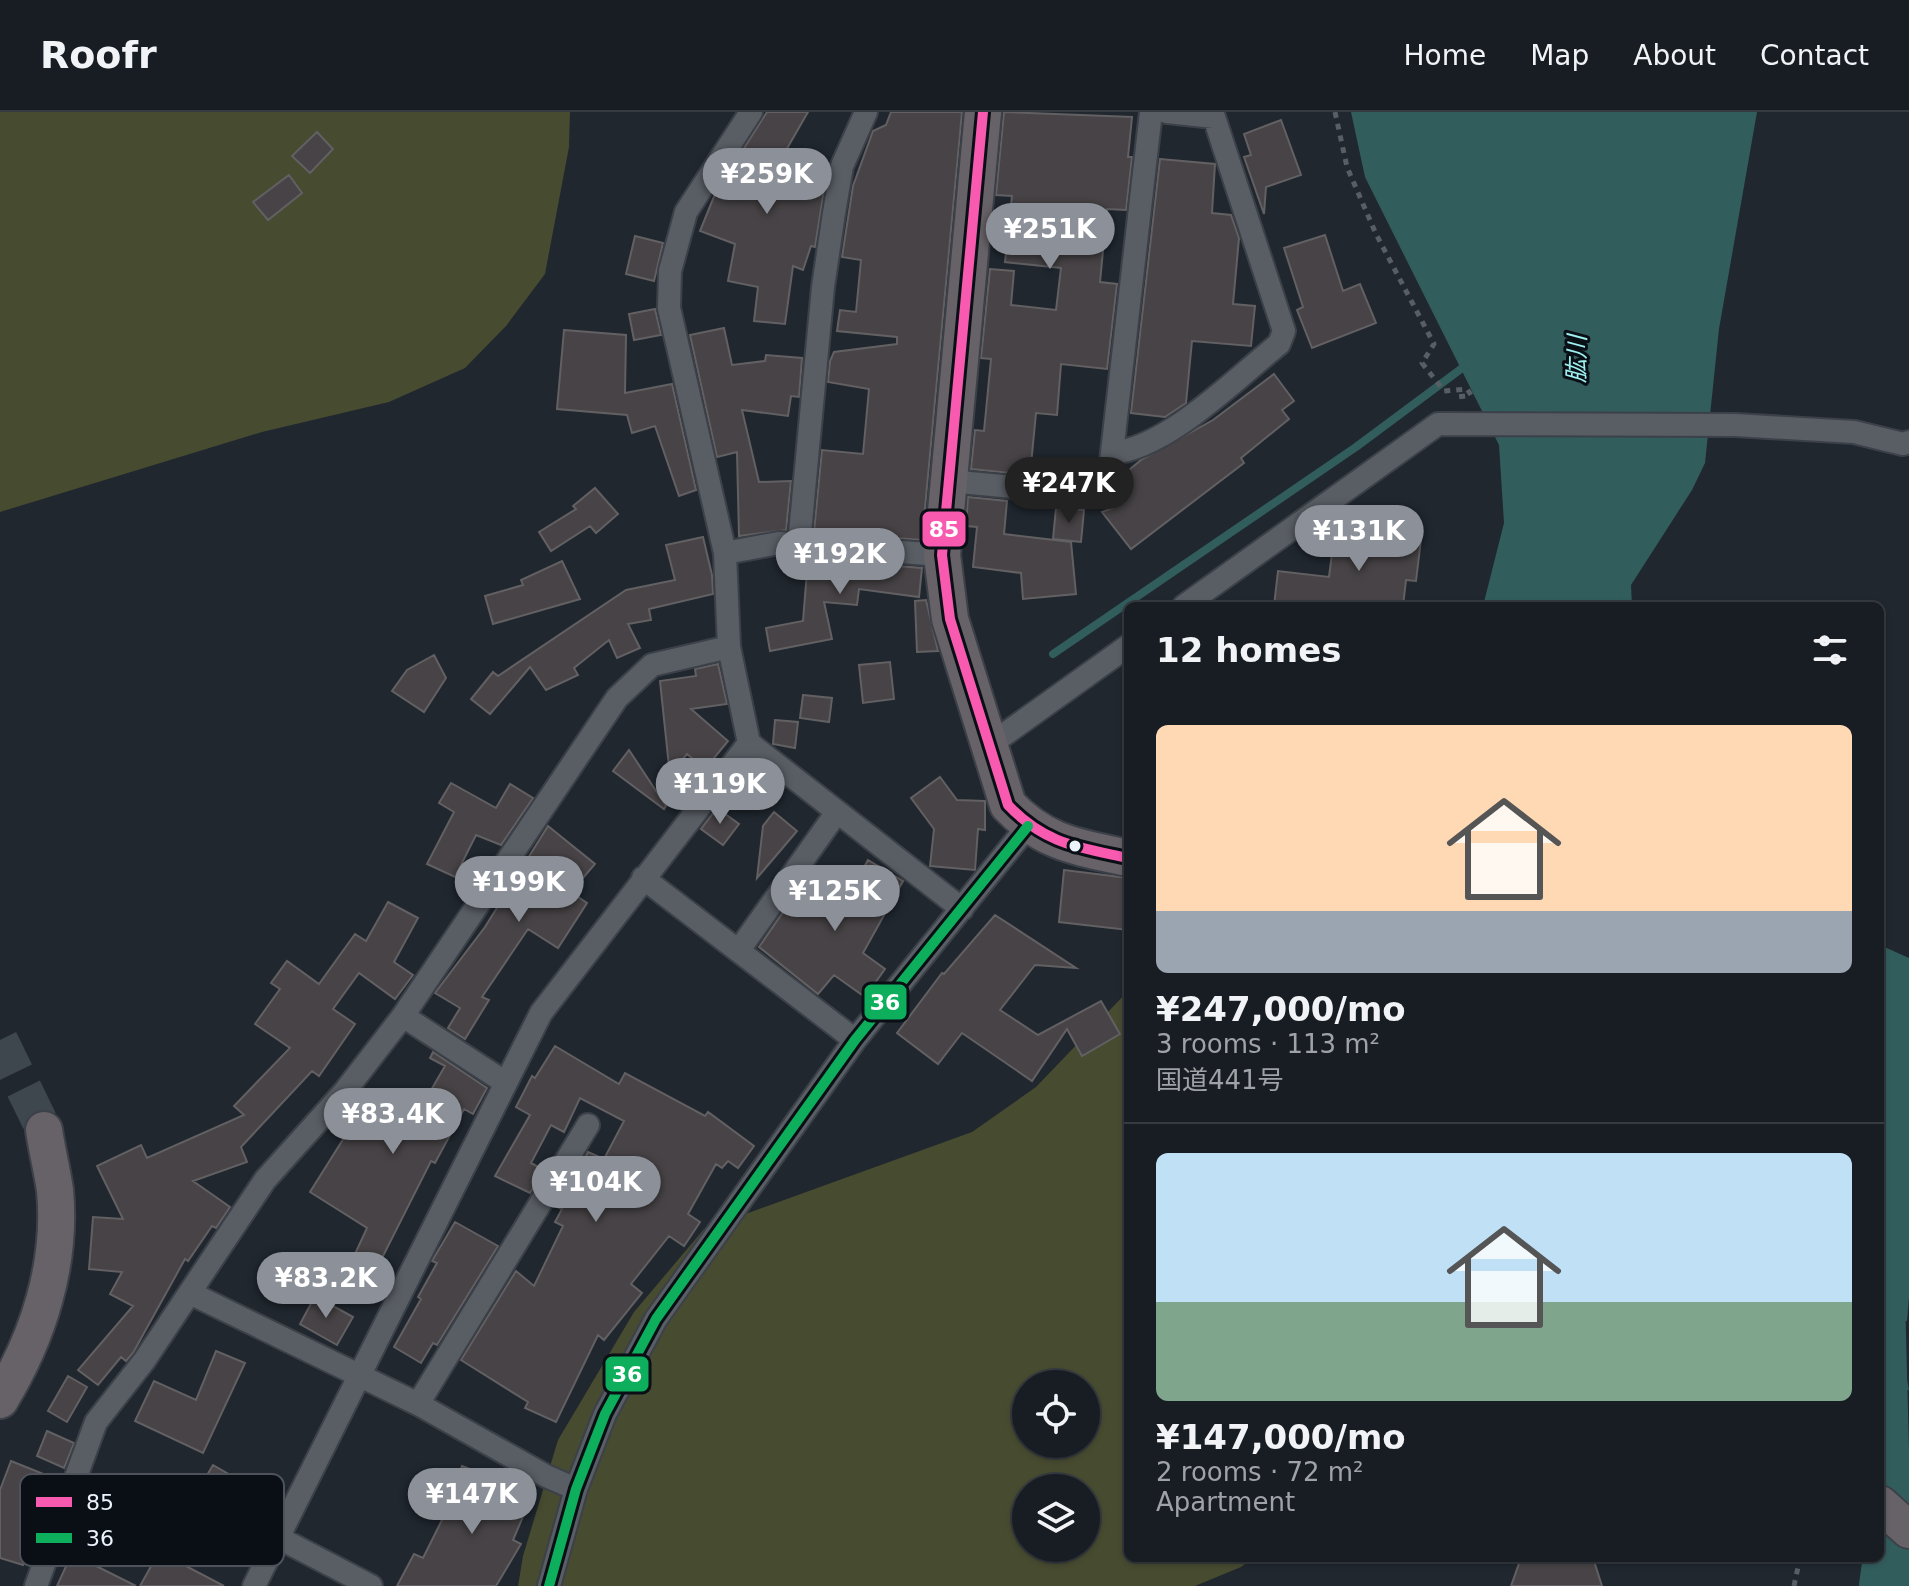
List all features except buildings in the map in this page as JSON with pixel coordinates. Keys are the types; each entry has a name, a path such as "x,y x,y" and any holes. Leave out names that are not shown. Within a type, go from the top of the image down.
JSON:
{"highway":[{"path":"983,112 942,555 950,619 1008,805 1028,826 1059,843 1124,857"},
{"path":"0,1400 39,1323 55,1252 55,1191 44,1130"},
{"path":"1884,1508 1909,1530"}],"street":[{"path":"751,112 686,212 670,271 669,308 725,553 729,647 749,743 962,909"},
{"path":"799,544 823,287 834,213 842,166 866,112"},
{"path":"949,481 1107,496 1151,112"},
{"path":"1112,453 1130,451 1178,425 1279,344 1284,331 1214,117 1167,112"},
{"path":"1190,602 1438,424 1735,425 1854,432 1903,444 1909,442"},
{"path":"725,553 779,543 942,555"},
{"path":"77,1474 96,1422 144,1361 265,1180 345,1091 403,1016 617,698 652,665 729,647"},
{"path":"991,744 1124,649"},
{"path":"284,1528 541,1013 749,743"},
{"path":"739,950 837,812"},
{"path":"549,1586 576,1489 605,1414 656,1319 855,1040 1028,826"},
{"path":"643,878 855,1040"},
{"path":"403,1016 506,1083"},
{"path":"418,1404 588,1125"},
{"path":"190,1293 418,1404 546,1476 576,1489"},
{"path":"284,1541 371,1586"},
{"path":"36,1586 43,1566"},
{"path":"254,1586 264,1566"}],"path":[{"path":"1335,112 1347,167 1376,234 1434,344 1422,363 1444,391 1467,389 1471,395"},
{"path":"1794,1586 1799,1562"}],"shaded area":[{"path":"0,112 570,112 569,147 545,274 506,326 465,368 389,402 262,432 0,512"},
{"path":"1124,995 1124,1562 1248,1562 1195,1586 518,1586 523,1556 558,1440 634,1312 704,1229 972,1132 1036,1087"}],"water":[{"name":"肱川","path":"1351,112 1757,112 1719,329 1705,463 1692,490 1631,585 1632,602 1484,602 1504,523 1499,445 1365,177"},
{"path":"1884,947 1909,958 1909,1297 1907,1321 1895,1321 1909,1390 1884,1388"}],"waterway":[{"path":"1129,602 1356,447 1469,363"},
{"path":"1053,654 1124,605"},
{"path":"1884,1449 1887,1564 1884,1586"}],"tunnel":[{"path":"0,1040 44,1130"}],"transit line":[{"name":"85","path":"983,112 942,555 950,619 1008,805 1049,836 1078,847 1124,857"},
{"name":"36","path":"549,1586 576,1489 605,1414 656,1319 855,1040 1028,826"}]}
